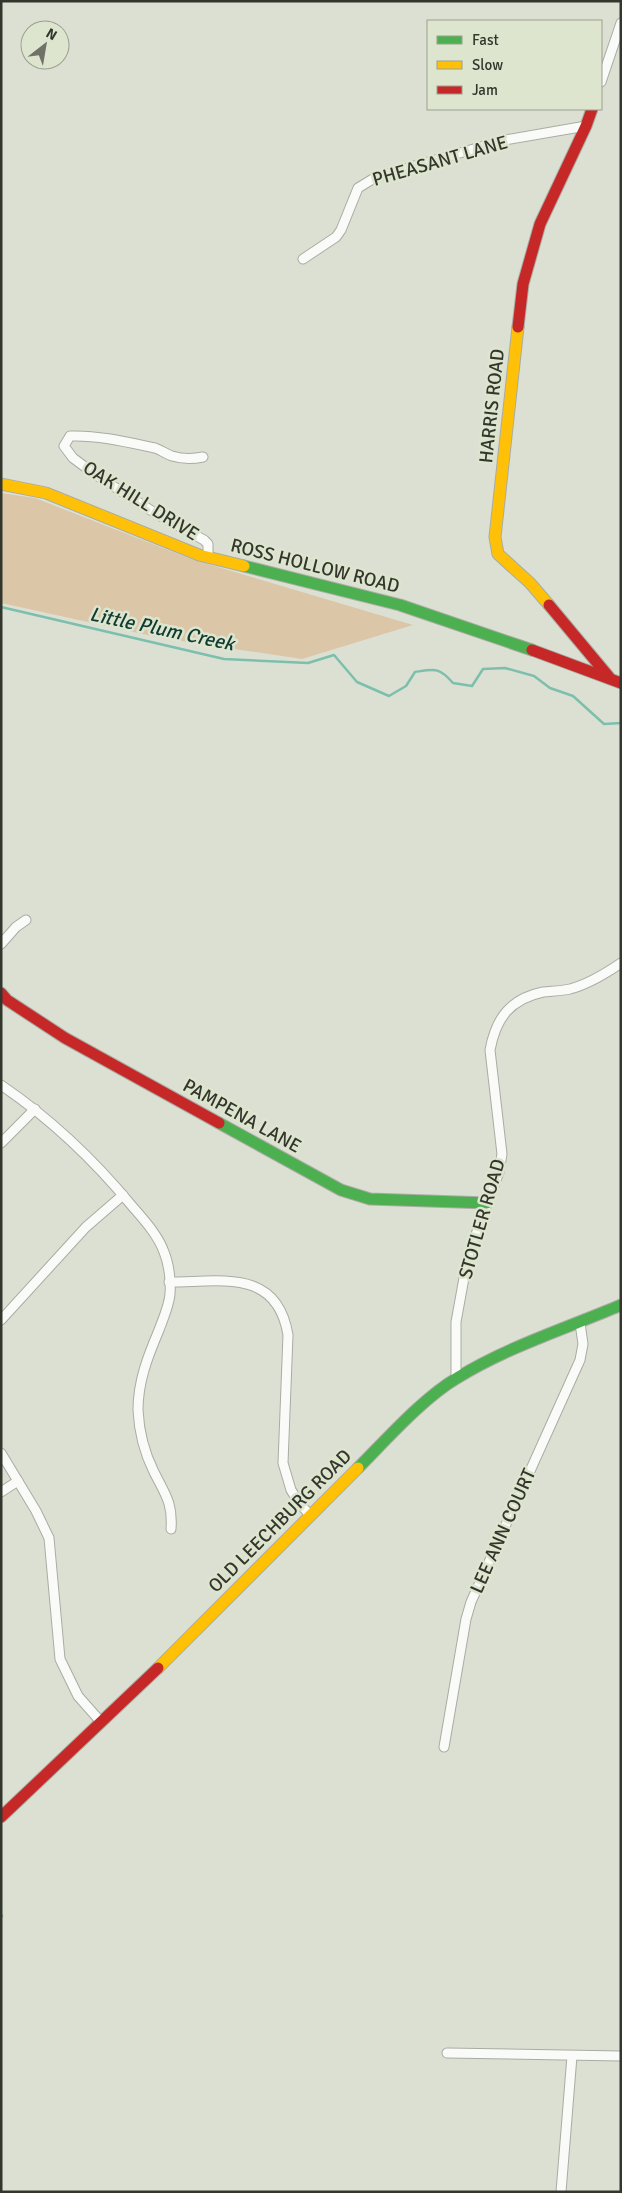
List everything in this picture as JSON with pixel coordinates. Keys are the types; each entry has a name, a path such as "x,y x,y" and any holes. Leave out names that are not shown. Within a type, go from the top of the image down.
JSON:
{"street":[{"path":"602,79 621,23"},
{"name":"HARRIS ROAD","path":"592,110 540,224 522,284 494,537 498,554 535,590 609,677"},
{"name":"PHEASANT LANE","path":"303,259 336,237 358,188 376,176 497,142 586,126"},
{"name":"OAK HILL DRIVE","path":"203,457 192,459 172,456 159,449 125,441 78,436 70,436 64,446 73,458 96,475 154,512 204,540 208,544 208,557"},
{"name":"ROSS HOLLOW ROAD","path":"1,484 46,494 208,557 400,605 498,637 621,683"},
{"path":"1,944 16,927 26,920"},
{"name":"STOTLER ROAD","path":"456,1378 456,1322 466,1265 499,1172 502,1154 490,1050 498,1024 513,1004 527,996 568,990 586,984 621,963"},
{"name":"PAMPENA LANE","path":"1,993 7,1000 64,1038 341,1190 370,1199 487,1203"},
{"path":"1,1085 35,1109 61,1131 99,1168 152,1230 164,1251 170,1294 165,1315 144,1368 139,1389 138,1410 143,1445 169,1499 172,1512 171,1529"},
{"path":"1,1143 35,1109"},
{"path":"1,1320 86,1227 123,1195"},
{"path":"169,1282 241,1282 254,1285 263,1289 281,1308 286,1320 288,1335 283,1463 291,1490 299,1504 310,1515"},
{"name":"OLD LEECHBURG ROAD","path":"1,1817 155,1671 418,1409 456,1378 506,1353 621,1306"},
{"name":"LEE ANN COURT","path":"444,1747 466,1618 471,1602 580,1360 583,1344 580,1323"},
{"path":"1,1453 44,1526 49,1538 60,1659 78,1696 101,1722"},
{"path":"1,1492 18,1481"},
{"path":"447,2053 621,2056"},
{"path":"561,2192 572,2056"}],"shaded area":[{"path":"1,493 35,498 191,559 413,625 302,659 161,638 1,603"}],"waterway":[{"name":"Little Plum Creek","path":"1,607 224,659 308,663 334,655 357,682 389,696 406,686 415,672 436,670 444,674 453,683 472,686 483,669 505,668 534,676 550,688 573,696 604,724 621,723"}],"traffic: fast":[{"path":"244,566 400,605 532,650"},
{"path":"219,1123 341,1190 370,1199 487,1203"},
{"path":"358,1468 418,1408 444,1386 476,1367 517,1347 621,1305"}],"traffic: slow":[{"path":"518,327 495,537 498,554 530,583 549,605"},
{"path":"1,484 46,493 199,555 244,566"},
{"path":"158,1668 358,1468"}],"traffic: jam":[{"path":"518,327 523,284 540,224 592,110"},
{"path":"549,605 609,677"},
{"path":"532,650 621,683"},
{"path":"1,993 7,1000 65,1038 219,1123"},
{"path":"1,1817 158,1668"}]}
